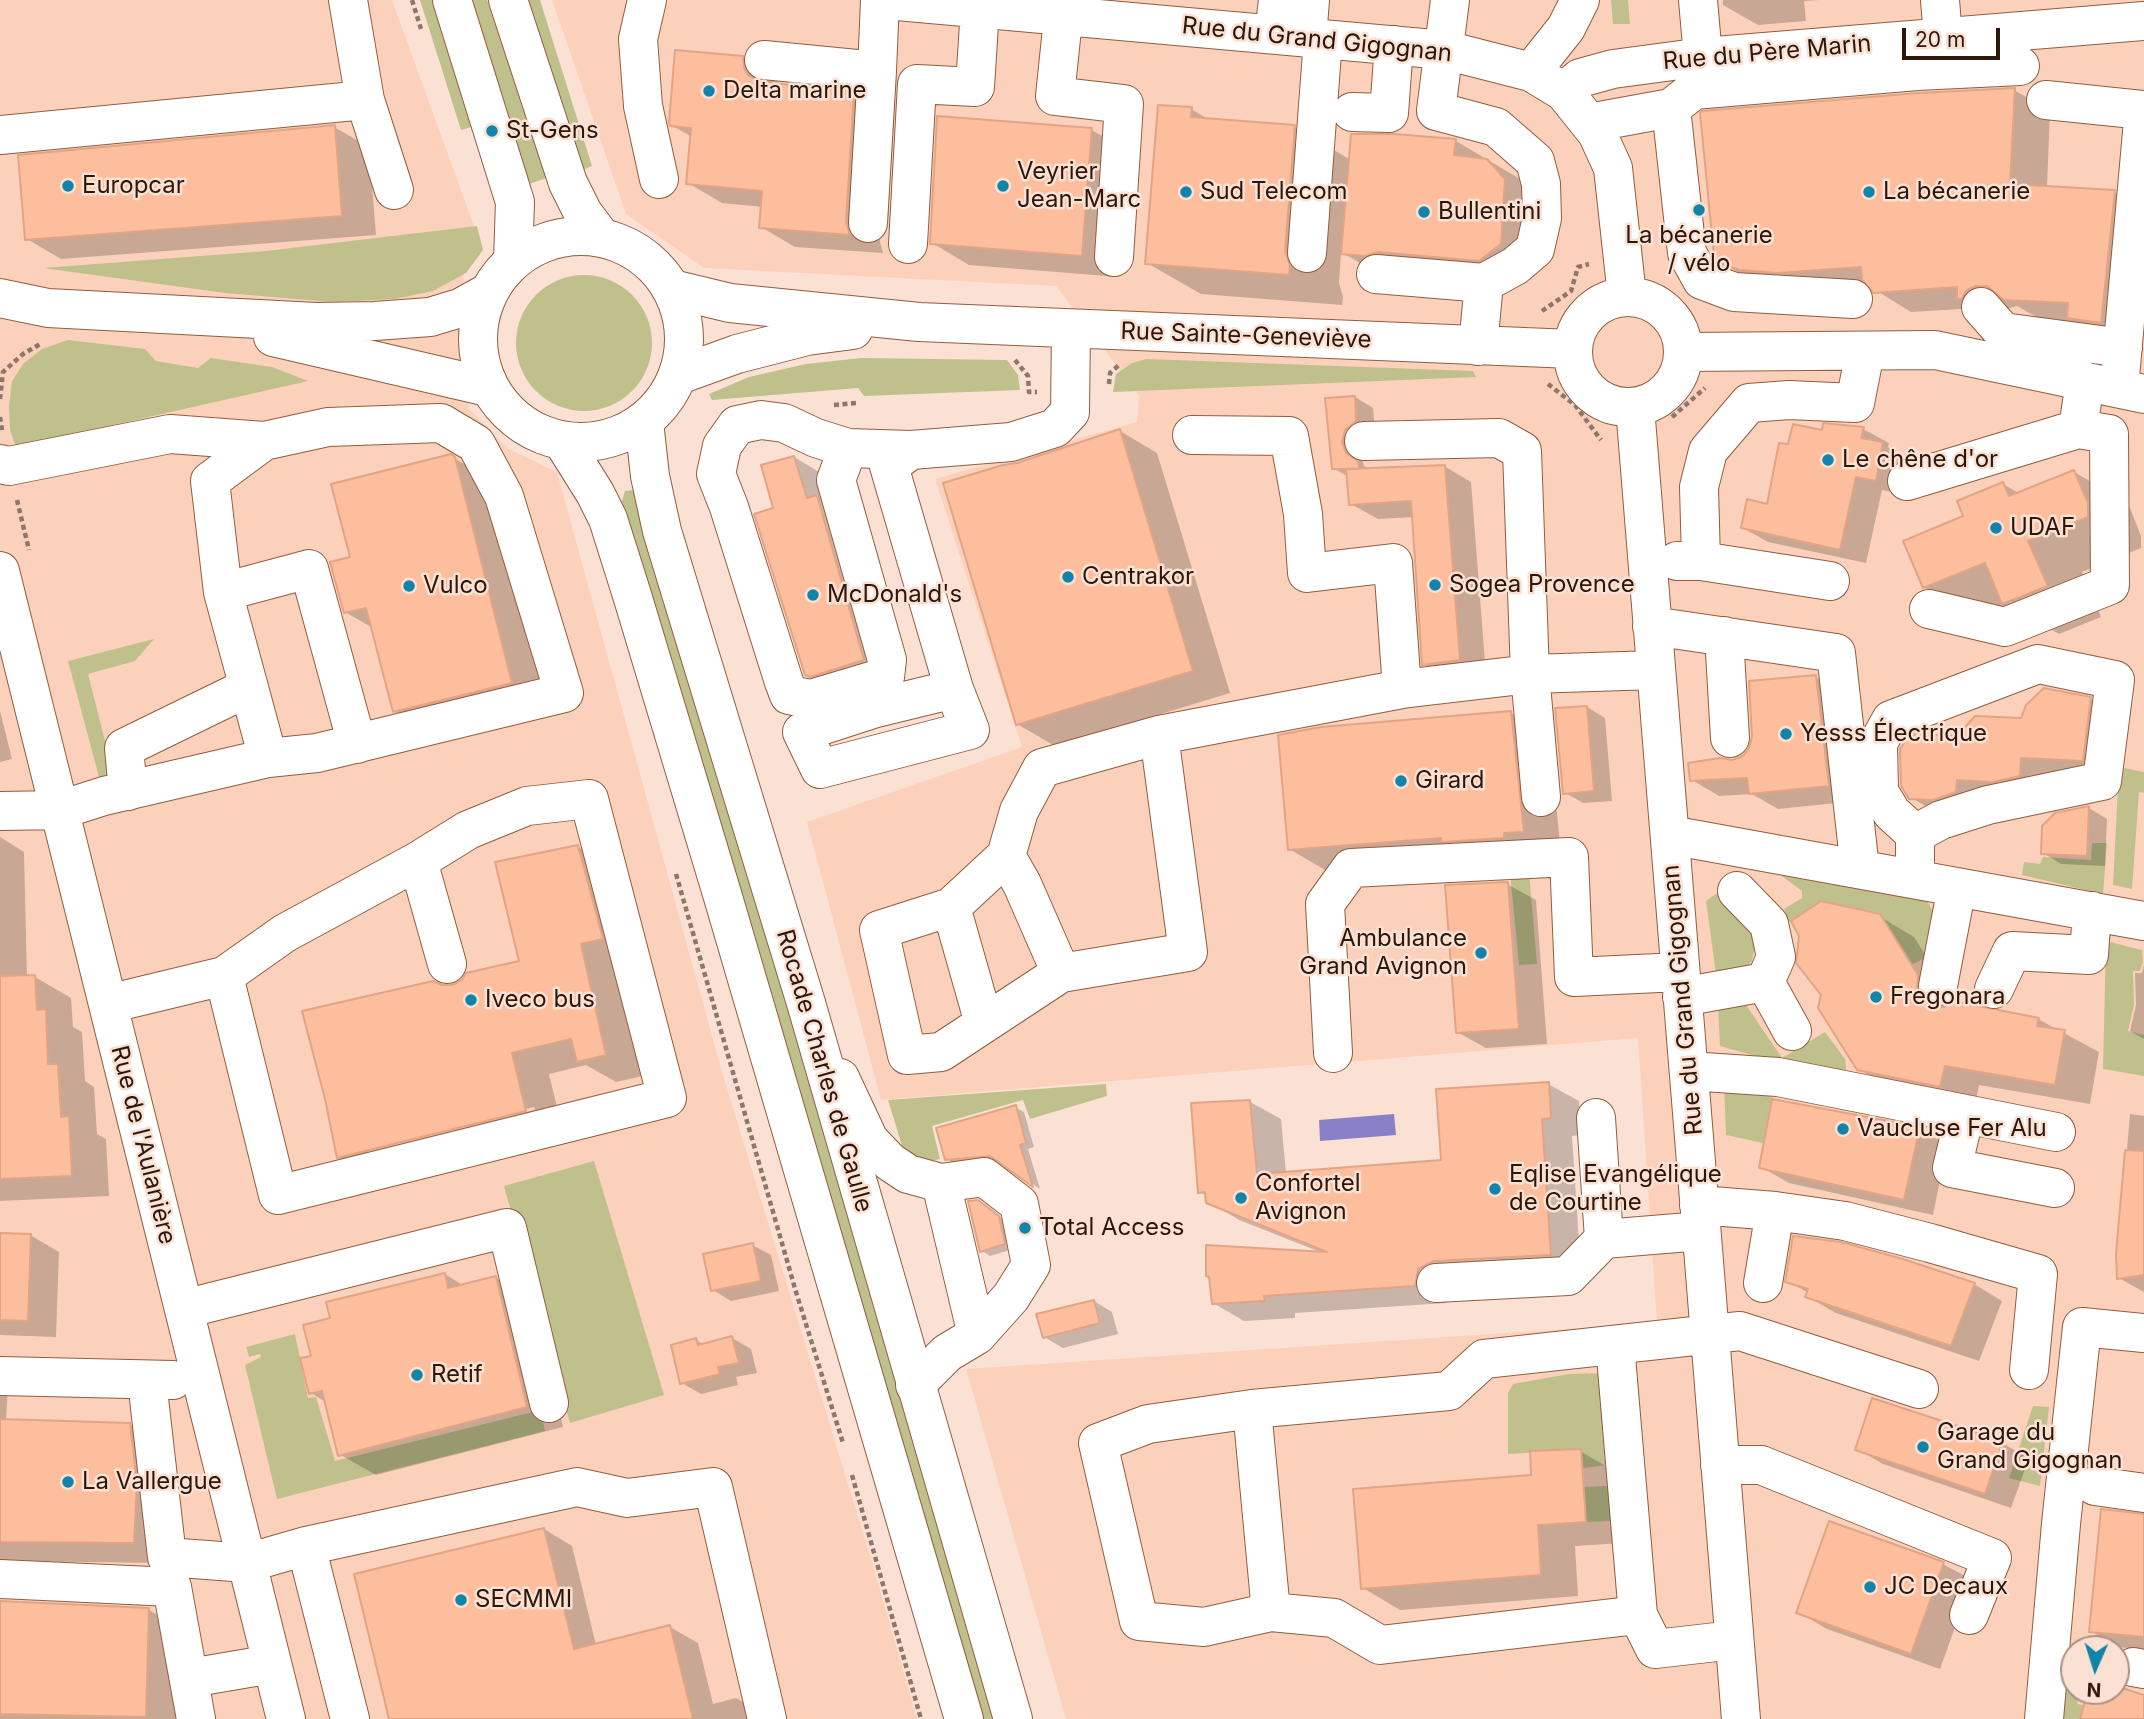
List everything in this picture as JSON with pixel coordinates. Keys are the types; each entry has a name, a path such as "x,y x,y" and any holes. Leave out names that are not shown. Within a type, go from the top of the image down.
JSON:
{"street":[{"path":"348,0 365,100 394,190"},
{"path":"452,0 515,202 513,260"},
{"path":"508,0 568,183 583,213 601,237"},
{"path":"647,0 638,39 643,106 659,179"},
{"path":"868,223 880,0"},
{"path":"1307,253 1295,28 1310,0"},
{"path":"1376,274 1484,283 1515,266 1535,249 1542,218 1541,184 1535,161 1496,127 1436,111 1450,0"},
{"path":"1531,72 1566,28 1580,0"},
{"path":"1699,0 1703,57"},
{"path":"1940,0 1943,37"},
{"name":"Rue du Grand Gigognan","path":"909,1 979,9 1065,8 1217,15 1394,45 1445,50 1531,72 1564,92 1597,133 1613,169 1626,296"},
{"path":"1065,8 1055,96 1125,104 1114,257"},
{"path":"908,244 917,84 975,87 979,9"},
{"name":"Rue du Père Marin","path":"1564,92 1580,78 1613,69 1703,57 2144,21"},
{"path":"1352,112 1389,113 1394,45"},
{"path":"764,60 877,71"},
{"path":"1589,123 1671,108 1694,90 1917,71 2020,66"},
{"path":"0,135 365,100"},
{"path":"2046,100 2144,110 2123,348 2116,388 2078,429"},
{"path":"1671,108 1687,253 1702,280 1734,292 1853,299"},
{"path":"601,237 629,247 653,265 672,289 682,316 685,346 679,375 665,401 644,422 620,436 592,443 563,442 533,432 507,413 488,387 478,356 477,324 487,293 498,275 513,260 539,244 559,238 601,237"},
{"path":"1478,346 1484,283"},
{"path":"672,289 730,303 919,322"},
{"path":"0,298 48,308 316,322 430,317 460,309 487,293"},
{"path":"1626,296 1648,300 1667,313 1679,331 1684,352 1677,378 1660,397 1635,407 1611,405 1590,393 1576,373 1572,349 1577,329 1589,312 1606,301 1626,296"},
{"path":"1982,307 2003,332 2123,348"},
{"path":"0,327 48,308"},
{"path":"185,317 488,387"},
{"path":"679,375 737,355 807,336 919,322"},
{"name":"Rue Sainte-Geneviève","path":"919,322 1572,349"},
{"path":"848,447 836,480 887,660 885,677 811,699 789,695 716,474 722,446 737,425 761,420 784,423 816,438 848,447 911,450 1011,442 1055,428 1070,412 1071,329"},
{"path":"1684,352 1935,350 2116,388"},
{"path":"1701,561 1699,487 1709,451 1749,403 1789,400 1855,403 1865,352"},
{"name":"Rue du Grand Gigognan","path":"1635,407 1741,1719"},
{"name":"Rocade Charles de Gaulle","path":"644,422 650,476 662,531 806,1003 1013,1719"},
{"path":"0,464 9,466 170,434 264,441 328,427 441,424 476,444 505,496 564,693 317,753 268,758 60,810 0,811"},
{"path":"1907,481 2078,429 2109,435 2110,585 2005,627 1929,609"},
{"path":"1192,435 1289,436 1303,514 1307,573 1392,563 1402,689"},
{"path":"1364,441 1499,438 1522,451 1530,674 1541,797"},
{"path":"264,441 210,481 223,592 268,758"},
{"name":"Rocade Charles de Gaulle","path":"563,442 596,493 608,519 632,595 964,1719"},
{"path":"911,450 889,466 954,689"},
{"path":"1647,561 1701,561 1830,581"},
{"path":"223,592 309,569 357,744"},
{"name":"Rue de l'Aulanière","path":"1,577 286,1719"},
{"path":"1652,626 1836,653 1860,870"},
{"path":"1724,636 1730,738"},
{"path":"1915,834 1941,820 1988,805 2102,781 2115,680 2038,664 1891,720 1878,743 1879,792 1892,813 1915,834 1915,879"},
{"path":"1159,735 1188,952 1061,973 941,1052 907,1055 879,930 951,907 1006,856 1019,811 1042,768 1159,735 1402,689 1530,674 1656,670"},
{"path":"128,791 124,748 248,687"},
{"path":"108,1004 224,975 285,933 468,830 527,806 589,799 667,1098 278,1195 224,975"},
{"path":"1670,835 2115,916 2089,955 2012,951 1994,989"},
{"path":"1006,856 1022,884 1061,973"},
{"path":"1333,1053 1325,904 1352,868 1569,858 1574,977 1681,984 1765,982"},
{"path":"418,860 447,964"},
{"path":"1938,986 1956,887"},
{"path":"1737,891 1769,924 1776,957 1765,982"},
{"path":"951,907 984,1023"},
{"path":"1765,982 1792,1031"},
{"path":"806,1003 869,1140 890,1162 908,1174 941,1183 984,1177 1020,1204 1031,1265 1011,1297 977,1335 947,1353 915,1385"},
{"path":"1689,1071 1778,1077 2056,1132"},
{"path":"1965,1114 1952,1168 2055,1188"},
{"path":"1596,1118 1604,1239"},
{"path":"941,1183 977,1335"},
{"path":"1763,1283 1775,1211"},
{"path":"1436,1283 1568,1276 1604,1239 1700,1218 1775,1211 1845,1221 2038,1274 2029,1370"},
{"path":"184,1309 507,1228 549,1403"},
{"path":"2044,1719 2082,1327 2144,1333"},
{"path":"1638,1615 1380,1644 1334,1618 1270,1612 1204,1627 1139,1621 1098,1443 1148,1424 1252,1409 1449,1391 1483,1359 1740,1331 1919,1389"},
{"path":"1615,1345 1638,1615 1655,1649 1734,1640"},
{"path":"0,1376 201,1380"},
{"path":"147,1381 167,1557 247,1563 306,1546 577,1487 627,1498 713,1487 767,1719"},
{"path":"1252,1409 1270,1612"},
{"path":"1720,1465 1761,1465 1992,1558 1969,1615"},
{"path":"2095,1486 2144,1493"},
{"path":"306,1546 350,1719"},
{"path":"0,1579 172,1587 196,1719"},
{"path":"190,1678 272,1664"}],"path":[{"path":"412,0 422,34"},
{"path":"1532,318 1571,291 1578,267 1591,263"},
{"path":"1542,379 1575,405 1606,447"},
{"path":"674,866 796,1292 845,1448"},
{"path":"848,1462 921,1719"}],"shaded area":[{"path":"0,0 392,0 478,237 463,266 469,409 507,448 557,472 722,1072 874,1569 917,1719 0,1719"},
{"path":"552,0 2144,0 2144,1719 1066,1719 966,1369 1657,1323 1638,1038 881,1100 807,822 1022,747 935,479 1137,422 1139,395 1056,286 704,268 626,214"},
{"path":"1394,1114 1396,1135 1320,1141 1319,1120"}],"green space":[{"path":"420,0 436,0 475,126 461,130"},
{"path":"467,0 487,0 547,178 523,186"},
{"path":"524,0 540,0 592,166 582,170"},
{"path":"1611,0 1628,0 1630,24 1613,24"},
{"path":"477,226 483,250 466,273 433,291 395,299 331,302 225,293 43,268 266,251"},
{"path":"584,275 610,280 632,295 647,317 652,343 647,369 632,391 610,406 584,411 558,406 536,391 521,369 516,343 521,317 536,295 558,280"},
{"path":"68,340 145,349 156,361 198,368 211,358 272,367 308,381 16,447 10,430 12,381 24,363 42,349"},
{"path":"861,358 1007,360 1018,375 1020,390 864,396 858,388 712,400 709,394 749,377 806,364"},
{"path":"1146,359 1473,371 1476,377 1113,392 1116,374 1132,363"},
{"path":"634,490 642,496 998,1719 978,1719 621,505 625,491"},
{"path":"154,639 135,661 88,674 114,776 104,779 99,777 68,661"},
{"path":"2119,767 2144,772 2144,793 2139,792 2132,889 2113,885"},
{"path":"2092,843 2107,843 2103,894 2022,875 2024,862 2040,864 2043,857 2091,860"},
{"path":"1780,865 1925,898 1939,921 1933,954 1911,965 1821,901 1789,922 1784,909 1802,898 1802,891 1782,876"},
{"path":"1510,872 1529,872 1537,964 1519,965"},
{"path":"1720,891 1735,906 1756,940 1752,961 1739,975 1717,981 1706,901"},
{"path":"2106,941 2142,950 2143,962 2140,971 2133,971 2134,1005 2128,1031 2144,1035 2144,1076 2103,1069"},
{"path":"1732,999 1746,1005 1782,1058 1825,1032 1845,1059 1847,1076 1802,1069 1720,1046 1718,1006"},
{"path":"1106,1084 1107,1096 1030,1119 1023,1100 932,1126 940,1159 913,1165 904,1152 888,1100"},
{"path":"1724,1086 1772,1097 1763,1143 1726,1135"},
{"path":"594,1161 664,1395 570,1423 504,1186"},
{"path":"295,1334 308,1398 316,1397 335,1461 541,1410 545,1431 277,1499 245,1365 261,1357 260,1354 249,1357 246,1347"},
{"path":"1601,1373 1609,1465 1583,1468 1581,1450 1508,1454 1508,1393 1513,1384 1569,1374"},
{"path":"2033,1406 2049,1407 2040,1486 2009,1478"},
{"path":"1605,1486 1614,1489 1617,1517 1610,1521 1586,1522 1584,1487"},
{"path":"2061,1705 2084,1705 2080,1719 2059,1719"}],"building":[{"path":"675,50 743,56 748,75 762,82 854,91 846,222 850,235 759,228 762,191 686,184 691,128 670,126 669,123"},
{"name":"La bécanerie","path":"2015,88 2010,184 2115,190 2101,323 2067,318 2068,303 2004,300 1987,286 1976,286 1967,290 1961,299 1957,299 1957,287 1873,293 1862,280 1861,267 1778,273 1739,270 1717,262 1714,256 1700,113 1702,111 1918,93"},
{"path":"1158,105 1192,107 1191,117 1295,125 1285,251 1290,265 1289,275 1145,264"},
{"name":"Veyrier Jean-Marc","path":"937,116 1092,128 1082,256 930,244"},
{"path":"335,125 342,216 25,240 18,155"},
{"name":"Bullentini","path":"1351,134 1456,139 1454,155 1487,159 1505,179 1501,244 1479,261 1378,252 1365,256 1341,254"},
{"path":"1355,396 1356,421 1345,430 1342,442 1346,453 1358,461 1359,469 1332,469 1325,398"},
{"name":"Le chêne d'or","path":"1823,423 1864,427 1861,438 1883,442 1876,481 1856,477 1840,550 1741,528 1747,499 1767,504 1779,443 1788,444 1793,424 1822,430"},
{"name":"Centrakor","path":"1120,429 1193,671 1016,725 943,483 1017,463"},
{"name":"Vulco","path":"451,454 455,457 512,683 393,712 366,608 344,613 330,562 350,557 331,484"},
{"name":"McDonald's","path":"794,456 807,498 817,495 864,660 810,677 805,675 754,514 773,508 761,465"},
{"name":"Sogea Provence","path":"1445,465 1460,660 1422,665 1411,501 1349,505 1346,469"},
{"name":"UDAF","path":"2074,470 2088,503 2088,517 2028,541 2048,586 2002,604 1985,563 1923,588 1903,541 1963,516 1957,501 2003,482 2009,496"},
{"name":"Yesss Électrique","path":"1816,675 1829,786 1749,794 1747,778 1690,781 1688,763 1720,758 1732,760 1743,756 1749,748 1752,737 1749,681"},
{"path":"2044,688 2091,697 2083,761 2021,758 2020,776 1992,782 1957,780 1956,792 1933,800 1909,799 1901,786 1900,749 1908,737 1916,734 1957,736 1975,716 2021,718 2026,705"},
{"path":"1587,706 1594,791 1563,794 1555,708"},
{"name":"Girard","path":"1511,711 1524,832 1504,833 1504,838 1441,842 1441,838 1288,850 1278,735 1321,727"},
{"path":"2089,806 2087,856 2041,854 2042,826 2055,813"},
{"name":"Iveco bus","path":"578,845 603,939 581,944 606,1055 577,1062 571,1039 512,1053 526,1111 337,1158 302,1011 433,981 452,985 462,980 466,973 519,961 495,862"},
{"name":"Ambulance Grand Avignon","path":"1508,882 1519,1029 1456,1033 1445,885"},
{"name":"Fregonara","path":"1821,901 1880,914 1918,975 1917,992 1924,1003 1935,1008 1944,1007 1953,1001 2039,1018 2037,1026 2065,1030 2055,1085 1945,1066 1940,1087 1857,1070 1818,1008 1821,995 1796,963 1799,936 1791,921"},
{"path":"35,975 37,1010 46,1009 48,1064 58,1064 61,1117 69,1116 72,1176 0,1179 0,976"},
{"path":"1549,1082 1551,1118 1542,1119 1551,1255 1434,1261 1418,1269 1415,1286 1264,1296 1265,1301 1212,1304 1209,1277 1206,1276 1206,1245 1327,1252 1206,1203 1205,1192 1198,1193 1191,1103 1250,1100 1257,1174 1441,1160 1436,1089"},
{"name":"Vaucluse Fer Alu","path":"1772,1099 1920,1127 1904,1200 1759,1168"},
{"path":"1016,1105 1026,1143 1020,1145 1033,1187 990,1156 945,1160 936,1128"},
{"path":"2125,1150 2144,1151 2144,1275 2117,1279 2116,1254"},
{"path":"978,1200 999,1216 1005,1244 980,1252 968,1201"},
{"path":"0,1233 31,1234 28,1321 0,1320"},
{"path":"1793,1236 1841,1242 1975,1283 1951,1346 1805,1297 1808,1289 1785,1282"},
{"path":"753,1243 761,1281 711,1291 703,1254"},
{"name":"Retif","path":"445,1273 448,1288 496,1276 527,1407 338,1456 322,1391 309,1394 300,1358 311,1356 303,1325 330,1318 326,1302"},
{"path":"1094,1300 1100,1323 1043,1338 1036,1314"},
{"path":"732,1336 739,1363 718,1367 720,1374 680,1384 671,1345 696,1338 698,1345"},
{"name":"Garage du Grand Gigognan","path":"1872,1398 2003,1441 1985,1494 1855,1450"},
{"name":"La Vallergue","path":"0,1419 130,1423 137,1483 134,1543 0,1542"},
{"path":"1581,1449 1586,1522 1538,1525 1541,1575 1361,1589 1353,1489 1531,1475 1530,1451"},
{"path":"2101,1509 2144,1514 2144,1637 2089,1632"},
{"name":"JC Decaux","path":"1829,1521 1944,1562 1911,1654 1796,1613"},
{"name":"SECMMI","path":"544,1528 574,1649 670,1625 693,1719 389,1719 354,1574"},
{"path":"0,1601 149,1608 146,1717 0,1714"},
{"path":"2130,1690 2144,1695 2144,1719 2080,1719 2084,1705 2130,1705"}],"place":[{"name":"Delta marine","path":"709,91"},
{"name":"St-Gens","path":"492,131"},
{"name":"Europcar","path":"68,186"},
{"name":"Veyrier Jean-Marc","path":"1003,186"},
{"name":"Sud Telecom","path":"1186,192"},
{"name":"La bécanerie","path":"1869,192"},
{"name":"La bécanerie / vélo","path":"1699,210"},
{"name":"Bullentini","path":"1424,212"},
{"name":"Le chêne d'or","path":"1828,460"},
{"name":"UDAF","path":"1996,528"},
{"name":"Centrakor","path":"1068,577"},
{"name":"Sogea Provence","path":"1435,585"},
{"name":"Vulco","path":"409,586"},
{"name":"McDonald's","path":"813,595"},
{"name":"Yesss Électrique","path":"1786,734"},
{"name":"Girard","path":"1401,781"},
{"name":"Ambulance Grand Avignon","path":"1481,953"},
{"name":"Fregonara","path":"1876,997"},
{"name":"Iveco bus","path":"471,1000"},
{"name":"Vaucluse Fer Alu","path":"1843,1129"},
{"name":"Eqlise Evangélique de Courtine","path":"1495,1189"},
{"name":"Confortel Avignon","path":"1241,1198"},
{"name":"Total Access","path":"1025,1228"},
{"name":"Retif","path":"417,1375"},
{"name":"Garage du Grand Gigognan","path":"1923,1447"},
{"name":"La Vallergue","path":"68,1482"},
{"name":"JC Decaux","path":"1870,1587"},
{"name":"SECMMI","path":"461,1600"}]}
